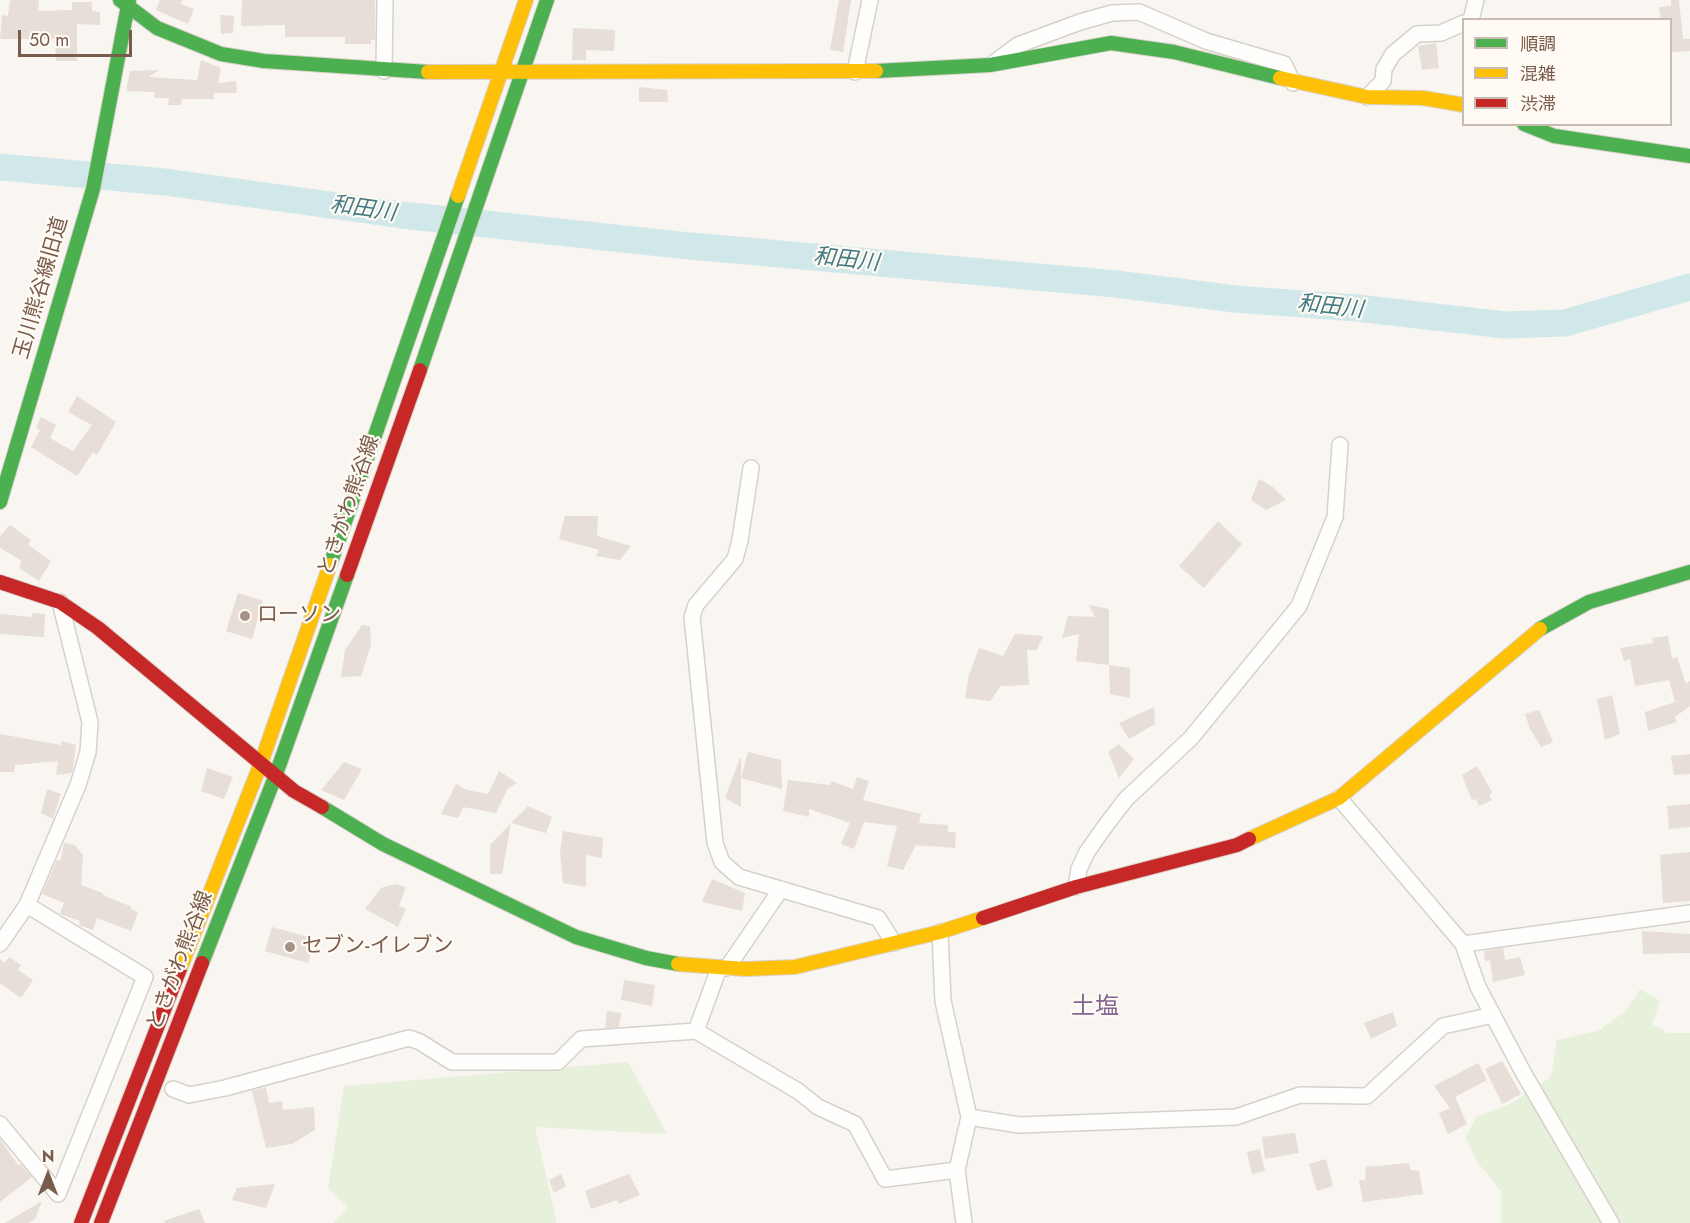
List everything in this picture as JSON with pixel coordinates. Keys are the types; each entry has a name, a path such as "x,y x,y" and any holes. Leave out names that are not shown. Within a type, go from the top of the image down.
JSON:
{"street":[{"path":"384,71 385,0"},
{"name":"ときがわ熊谷線","path":"81,1223 261,763 526,0"},
{"name":"ときがわ熊谷線","path":"101,1223 275,777 547,0"},
{"path":"855,72 870,0"},
{"path":"1472,18 1476,0"},
{"path":"126,1 142,19 157,28 221,54 264,61 384,71 501,74 855,72 990,65 1111,43 1174,52 1293,83 1367,97 1423,98 1462,105"},
{"name":"玉川熊谷線旧道","path":"0,502 93,189 126,1"},
{"path":"990,65 1018,45 1080,22 1112,13 1139,12 1206,41 1284,64 1293,83"},
{"path":"1367,97 1383,81 1384,69 1393,54 1417,34 1441,33 1462,24"},
{"path":"1529,126 1554,136 1690,156"},
{"path":"1076,887 1079,868 1087,852 1126,799 1191,738 1299,606 1335,517 1340,445"},
{"path":"751,468 735,559 696,605 692,617 715,843 722,862 739,877 878,918 894,943"},
{"path":"0,582 60,602 98,628 275,777 335,818 382,844 576,937 646,958 723,968 795,966 940,932 1076,887 1237,845 1340,798 1546,624 1589,602 1690,572"},
{"path":"0,944 27,905 78,785 88,752 90,722 60,602"},
{"path":"1340,798 1463,944 1478,987 1562,1141 1611,1223"},
{"path":"696,1031 723,968 781,890"},
{"path":"0,1124 58,1194 116,1067 145,977 27,905"},
{"path":"1463,944 1690,913"},
{"path":"940,932 943,1001 969,1117 957,1170 964,1223"},
{"path":"969,1117 1019,1125 1236,1117 1300,1095 1367,1096 1443,1026 1493,1015"},
{"path":"173,1089 189,1095 225,1088 409,1038 420,1042 452,1062 558,1062 581,1040 696,1031 798,1091 818,1107 855,1124 885,1179 957,1170"}],"green space":[{"path":"1640,989 1660,1001 1652,1024 1667,1033 1690,1033 1690,1223 1501,1223 1501,1191 1478,1163 1466,1138 1476,1117 1512,1103 1551,1077 1557,1040 1598,1031 1626,1011"},
{"path":"628,1062 667,1134 535,1127 557,1223 333,1223 349,1208 328,1188 344,1086"}],"building":[{"path":"10,0 39,0 38,11 72,10 72,2 92,2 92,11 100,12 100,25 77,24 77,61 56,61 55,39 0,39 2,15 8,16"},
{"path":"160,0 182,0 181,4 194,9 188,24 156,10"},
{"path":"242,0 375,0 375,40 371,40 371,44 345,44 345,37 285,37 285,25 241,26"},
{"path":"839,0 851,0 843,52 830,50"},
{"path":"1671,0 1679,0 1683,39 1690,39 1690,51 1672,52 1672,18 1661,18 1659,7 1671,6"},
{"path":"220,15 234,16 233,33 221,34"},
{"path":"573,28 615,30 614,51 586,50 586,60 572,60"},
{"path":"1436,43 1439,68 1422,70 1418,46"},
{"path":"201,60 221,68 218,83 236,81 237,93 214,93 214,99 182,99 181,105 168,105 169,98 154,98 155,92 126,91 130,71 160,70 148,77 197,80"},
{"path":"639,87 667,90 668,102 639,102"},
{"path":"77,396 116,422 97,455 93,452 77,476 31,447 40,430 36,428 41,417 56,425 50,438 73,451 92,425 68,412"},
{"path":"1259,479 1273,487 1286,500 1266,510 1251,500"},
{"path":"565,516 598,516 597,536 631,546 620,560 596,556 599,550 559,539"},
{"path":"1218,521 1242,544 1204,588 1179,566"},
{"path":"10,525 31,540 28,545 51,561 39,581 19,568 22,561 0,548 0,536"},
{"name":"ローソン","path":"238,593 263,601 252,639 226,631"},
{"path":"1089,605 1109,609 1109,665 1076,661 1079,634 1062,638 1068,616 1095,617"},
{"path":"32,613 45,614 44,637 0,634 0,614 32,617"},
{"path":"362,625 370,626 371,645 361,676 341,677 345,650"},
{"path":"1015,634 1043,636 1037,650 1027,650 1029,685 1001,686 990,701 965,698 969,675 979,648 1003,656"},
{"path":"1668,636 1672,659 1677,657 1686,684 1690,681 1690,706 1675,717 1677,722 1648,731 1645,712 1675,702 1669,680 1635,686 1630,659 1624,661 1620,648 1653,643 1652,638"},
{"path":"1109,665 1130,668 1130,698 1110,694"},
{"path":"1612,695 1620,734 1605,740 1597,699"},
{"path":"1154,707 1155,724 1129,739 1119,723"},
{"path":"1539,710 1553,742 1541,747 1530,729 1525,714"},
{"path":"0,734 61,745 62,741 76,745 72,773 56,775 58,761 15,765 14,772 0,772"},
{"path":"1119,744 1134,759 1119,778 1108,752"},
{"path":"748,752 781,760 782,789 741,778"},
{"path":"1690,754 1690,774 1674,775 1671,756"},
{"path":"741,758 741,807 725,798"},
{"path":"344,762 362,769 344,800 321,790"},
{"path":"1477,766 1492,792 1489,795 1492,800 1479,806 1476,799 1472,800 1462,775"},
{"path":"207,768 233,777 224,799 201,791"},
{"path":"499,771 517,783 508,788 496,813 463,807 458,818 441,814 456,784 467,790 488,794"},
{"path":"857,777 869,781 863,800 921,814 919,823 948,825 948,832 956,832 955,848 916,845 903,870 887,866 897,826 864,822 854,849 841,844 850,823 809,809 809,817 783,811 788,780 830,785 831,781 853,789"},
{"path":"47,789 61,794 53,819 41,813"},
{"path":"1690,804 1690,827 1669,829 1667,806"},
{"path":"528,806 552,817 546,833 511,823"},
{"path":"511,823 502,874 490,874 490,845"},
{"path":"563,831 603,838 602,858 586,855 586,887 563,883 560,853"},
{"path":"64,843 75,845 83,855 81,885 103,893 138,912 131,931 97,918 93,930 79,925 80,921 60,914 64,903 42,894 57,860 61,860"},
{"path":"1690,852 1690,901 1663,903 1660,855"},
{"path":"712,879 745,893 742,911 702,902"},
{"path":"395,884 406,887 399,906 406,909 398,927 365,909 381,888"},
{"name":"セブン-イレブン","path":"272,927 309,937 308,941 314,943 308,963 265,951"},
{"path":"1642,931 1690,934 1690,953 1643,954"},
{"path":"1503,948 1505,960 1520,957 1525,975 1493,982 1490,960 1485,961 1484,951"},
{"path":"9,957 21,965 18,970 33,980 21,998 0,983 0,959 5,963"},
{"path":"624,980 655,985 652,1006 621,1000"},
{"path":"607,1011 621,1013 619,1027 605,1028"},
{"path":"1393,1012 1397,1026 1371,1039 1364,1023"},
{"path":"1502,1061 1521,1094 1502,1104 1485,1069"},
{"path":"1478,1063 1487,1080 1455,1097 1467,1124 1448,1134 1439,1113 1450,1108 1434,1086"},
{"path":"266,1087 269,1103 282,1101 283,1110 314,1107 315,1130 292,1144 266,1148 252,1091"},
{"path":"1295,1133 1299,1153 1265,1159 1262,1137"},
{"path":"0,1139 18,1165 20,1164 32,1177 0,1202"},
{"path":"1260,1149 1265,1171 1252,1174 1247,1152"},
{"path":"1326,1159 1333,1186 1317,1191 1309,1164"},
{"path":"1409,1163 1410,1170 1419,1171 1423,1194 1363,1202 1359,1180 1365,1180 1366,1167"},
{"path":"561,1174 566,1186 554,1193 549,1180"},
{"path":"629,1174 640,1195 619,1204 617,1200 591,1209 585,1191"},
{"path":"275,1184 266,1208 232,1200 237,1188"},
{"path":"42,1201 35,1219 28,1223 5,1223"},
{"path":"199,1209 205,1223 165,1223 164,1221"}],"waterway":[{"name":"和田川","path":"0,167 165,182 402,215 679,245 1116,284 1235,299 1357,308 1505,325 1565,323 1690,287"}],"traffic: fast":[{"path":"120,0 157,28 221,54 264,61 428,72"},
{"path":"0,502 93,189 129,0"},
{"path":"420,370 547,0"},
{"path":"876,71 990,65 1111,43 1174,52 1280,78"},
{"path":"1529,126 1554,136 1690,156"},
{"path":"330,565 458,196"},
{"path":"1540,629 1589,602 1690,572"},
{"path":"202,963 275,777 347,575"},
{"path":"322,807 383,844 576,937 646,958 678,964"}],"traffic: slow":[{"path":"458,196 526,0"},
{"path":"428,72 876,71"},
{"path":"1280,78 1367,97 1423,98 1462,105"},
{"path":"180,969 261,763 330,565"},
{"path":"1249,839 1339,798 1540,629"},
{"path":"678,964 745,969 795,967 940,932 983,918"}],"traffic: jam":[{"path":"347,575 420,370"},
{"path":"0,582 60,602 98,628 294,791 322,807"},
{"path":"983,918 1076,887 1237,845 1249,839"},
{"path":"101,1223 202,963"},
{"path":"81,1223 180,969"}],"place":[{"name":"ローソン","path":"245,616"},
{"name":"セブン-イレブン","path":"290,947"}],"district":[{"name":"土塩","path":"1095,1008"}]}
